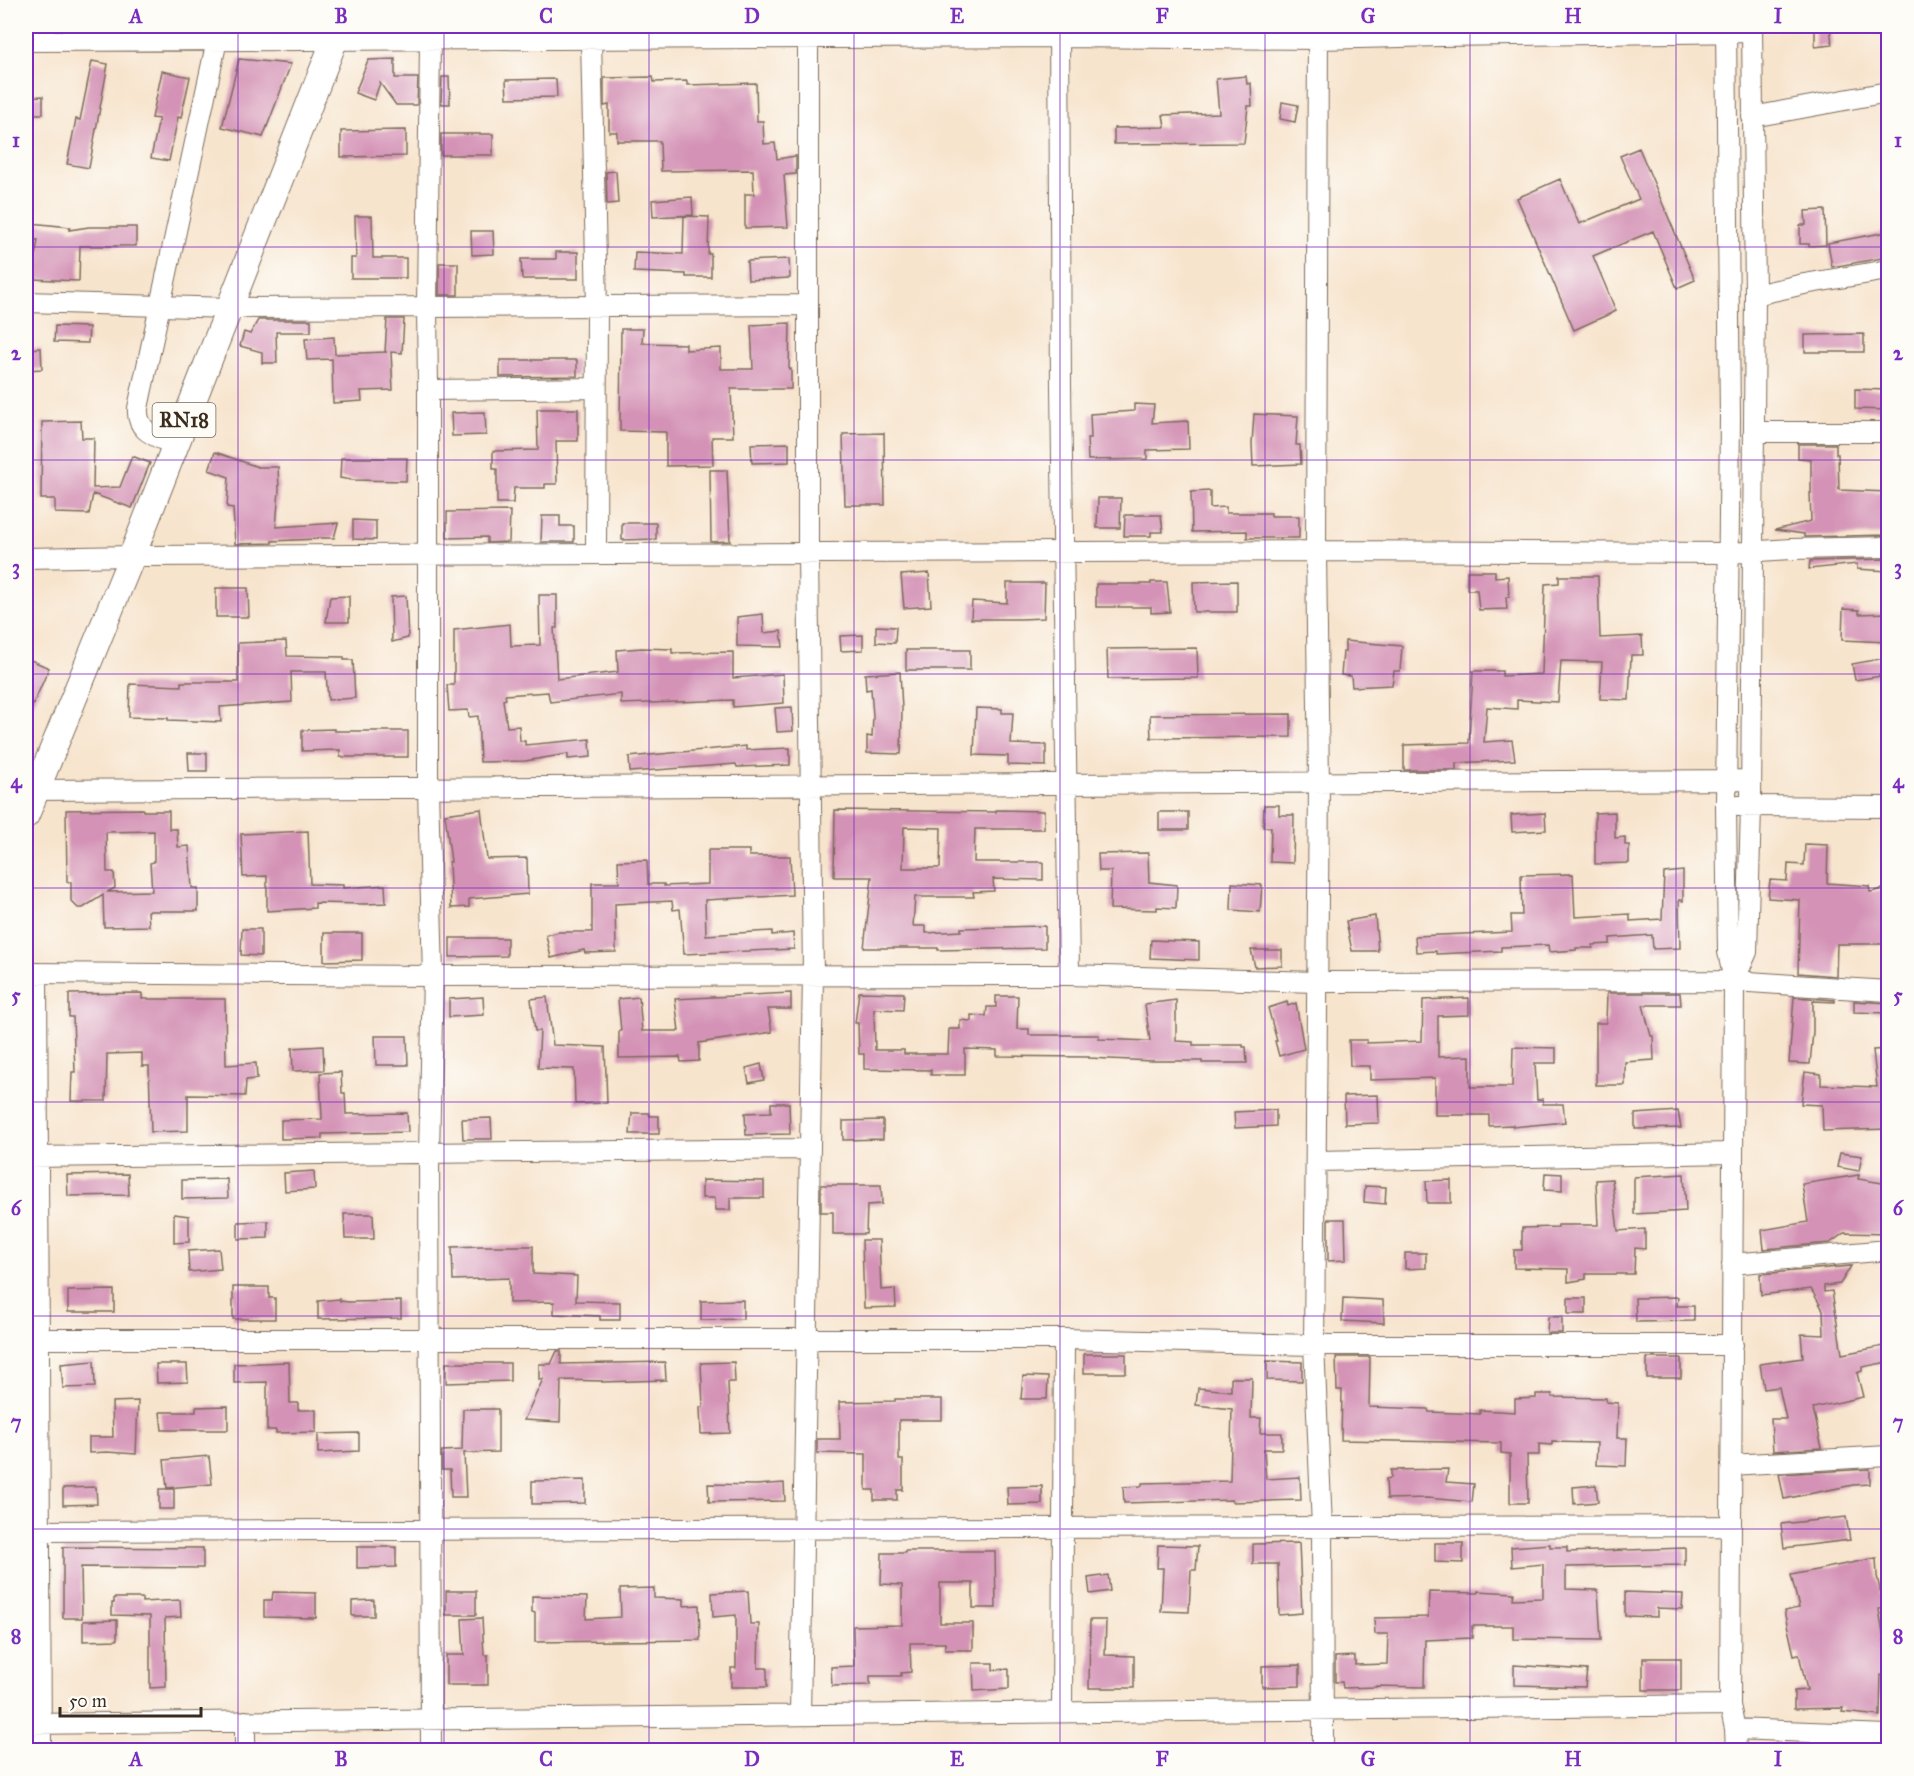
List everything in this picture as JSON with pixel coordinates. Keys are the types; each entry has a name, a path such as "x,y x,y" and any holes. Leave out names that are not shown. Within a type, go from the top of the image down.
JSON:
{"main road":[{"name":"RN18","path":"26,814 30,790 132,556 338,33"}],"street":[{"path":"26,41 218,33 338,33 430,40 591,39 808,32 1318,32 1752,28 1755,295 1751,807 1747,952 1734,981"},
{"path":"1726,29 1730,553 1726,806 1728,952 1734,981 1730,1705 1736,1750"},
{"path":"1059,31 1069,975"},
{"path":"800,1715 813,975 808,553 808,32"},
{"path":"1318,32 1316,551 1319,784 1314,1345 1322,1527 1323,1750"},
{"path":"174,445 145,430 139,423 138,414 218,33"},
{"path":"591,39 597,307 596,554"},
{"path":"430,40 427,307 428,788 433,976 429,1153 431,1750"},
{"path":"1752,117 1888,92"},
{"path":"1755,295 1888,270"},
{"path":"26,302 230,308 807,305"},
{"path":"428,390 596,388"},
{"path":"1754,432 1888,432"},
{"path":"26,558 1316,551 1730,553 1888,547"},
{"path":"30,790 1751,780"},
{"path":"1726,806 1888,807"},
{"path":"41,1750 33,1724 31,973 433,976 1069,975 1318,982 1734,981 1888,991"},
{"path":"32,1157 810,1149"},
{"path":"1316,1161 1732,1153"},
{"path":"1732,1264 1888,1250"},
{"path":"32,1339 1064,1339 1314,1345 1733,1345"},
{"path":"1062,1712 1064,1339"},
{"path":"1731,1465 1888,1456"},
{"path":"33,1531 1731,1526"},
{"path":"33,1724 1730,1705"},
{"path":"245,1721 245,1750"},
{"path":"1735,1729 1888,1735"}],"building":[{"path":"1815,26 1830,26 1832,45 1815,47"},
{"path":"239,59 291,64 263,137 222,127"},
{"path":"395,59 395,78 418,78 417,105 396,105 380,83 374,100 355,93 368,60"},
{"path":"92,61 108,64 89,168 67,164 76,119 80,120"},
{"path":"162,71 190,77 181,118 178,117 169,161 151,158 159,119 152,118"},
{"path":"1246,76 1247,84 1251,83 1252,106 1248,106 1244,143 1114,144 1114,128 1165,127 1163,115 1219,113 1216,79"},
{"path":"442,77 449,77 450,104 441,104"},
{"path":"653,77 654,82 687,81 687,85 756,83 757,121 763,121 764,144 775,143 777,159 796,156 796,174 784,175 788,227 745,228 745,194 754,194 753,170 661,171 660,141 617,141 617,132 609,132 609,105 604,106 604,78"},
{"path":"556,79 557,97 507,98 506,80"},
{"path":"43,96 43,114 26,114 26,97"},
{"path":"1282,102 1298,105 1295,122 1280,119"},
{"path":"406,130 406,156 341,157 341,131"},
{"path":"441,134 493,134 493,155 441,155"},
{"path":"1639,148 1695,280 1677,288 1653,231 1593,256 1616,311 1574,330 1517,198 1560,179 1579,224 1639,199 1620,156"},
{"path":"616,171 618,203 607,204 606,172"},
{"path":"692,197 693,215 653,217 652,200"},
{"path":"1825,210 1826,245 1800,244 1800,225 1806,225 1805,211"},
{"path":"355,216 372,216 373,258 406,258 406,278 351,278 351,258 356,258"},
{"path":"684,216 709,217 708,254 711,254 711,277 634,272 635,252 683,254"},
{"path":"30,223 70,227 69,230 89,227 136,227 136,246 80,246 79,281 31,279 38,240 28,239"},
{"path":"471,231 493,231 494,254 472,255"},
{"path":"1887,232 1888,257 1832,267 1828,243"},
{"path":"556,252 578,252 578,279 522,279 521,259 556,259"},
{"path":"789,259 790,278 748,280 747,261"},
{"path":"439,263 458,263 458,295 439,295"},
{"path":"387,319 404,319 402,353 391,352 393,390 361,391 362,401 333,403 332,359 307,360 305,339 334,337 335,354 387,352 385,352"},
{"path":"258,320 311,320 311,332 276,332 277,363 262,363 262,352 240,346 244,332 250,334"},
{"path":"790,323 791,389 731,389 733,437 712,437 713,465 666,466 666,432 620,431 621,329 643,329 642,343 686,344 686,350 721,348 721,369 753,369 751,325"},
{"path":"55,326 89,327 88,343 54,342"},
{"path":"1864,334 1864,352 1805,352 1805,335"},
{"path":"41,348 42,369 26,370 26,349"},
{"path":"500,360 577,360 577,376 500,377"},
{"path":"1855,389 1888,390 1888,410 1855,409"},
{"path":"1134,404 1154,405 1152,423 1188,421 1189,449 1147,450 1147,459 1088,460 1087,438 1091,438 1090,414 1134,411"},
{"path":"537,409 578,409 578,441 556,441 557,484 545,484 545,488 514,488 513,503 497,503 497,469 493,469 493,451 538,450"},
{"path":"485,412 486,435 452,436 451,413"},
{"path":"1254,414 1298,416 1296,445 1300,445 1301,464 1253,466"},
{"path":"81,421 82,438 94,438 93,488 120,487 132,456 150,463 132,508 93,494 89,514 55,513 55,499 41,499 42,422"},
{"path":"884,433 885,505 845,505 843,434"},
{"path":"789,443 789,462 752,463 751,444"},
{"path":"1798,444 1836,444 1839,490 1888,492 1888,535 1804,537 1804,534 1775,530 1811,521 1811,459 1798,458"},
{"path":"215,452 258,467 278,467 276,527 338,523 334,538 235,544 233,508 227,507 229,477 209,470"},
{"path":"341,458 407,458 406,481 340,478"},
{"path":"710,470 727,470 730,541 711,542"},
{"path":"1210,491 1210,508 1226,507 1226,513 1271,513 1271,516 1299,516 1299,538 1247,538 1247,531 1192,532 1191,492"},
{"path":"1098,498 1121,498 1120,528 1097,528"},
{"path":"510,511 509,542 487,543 487,537 447,538 447,512"},
{"path":"1125,515 1161,515 1163,532 1151,532 1151,536 1124,536"},
{"path":"542,516 560,516 560,526 574,526 574,542 541,542"},
{"path":"353,520 376,521 376,540 353,539"},
{"path":"622,523 656,523 656,539 622,540"},
{"path":"1888,559 1888,571 1857,569 1857,564 1809,569 1810,561"},
{"path":"1467,571 1495,571 1495,577 1508,576 1507,609 1479,610 1477,590 1467,590"},
{"path":"929,573 931,606 904,608 901,575"},
{"path":"1559,576 1598,576 1600,638 1642,636 1643,655 1631,655 1629,700 1600,699 1602,662 1561,661 1558,702 1517,700 1517,709 1487,707 1484,742 1512,740 1515,760 1456,763 1456,770 1404,770 1404,745 1469,743 1473,671 1502,671 1502,676 1542,674 1545,584 1559,583"},
{"path":"1237,581 1237,612 1194,612 1193,582"},
{"path":"1151,582 1167,582 1170,612 1151,613 1151,607 1096,607 1096,584 1151,584"},
{"path":"1007,583 1045,583 1044,618 971,619 972,601 1007,603"},
{"path":"216,588 248,588 249,617 216,617"},
{"path":"539,595 557,595 557,628 554,628 557,679 618,672 617,650 642,648 672,649 672,653 733,652 733,678 783,674 784,703 733,707 733,700 621,704 621,694 550,702 548,692 505,695 506,699 503,700 507,727 519,726 520,741 525,741 525,745 590,739 591,757 568,759 568,754 525,761 480,762 478,716 469,717 468,710 449,711 447,685 454,685 454,630 510,624 511,646 540,645"},
{"path":"349,596 349,622 326,622 330,597"},
{"path":"406,596 408,638 392,642 391,597"},
{"path":"1843,609 1859,610 1859,614 1888,613 1888,642 1842,640"},
{"path":"763,614 764,633 781,631 783,647 737,646 737,617"},
{"path":"876,626 896,627 895,643 876,642"},
{"path":"863,635 863,650 841,651 840,636"},
{"path":"286,641 287,656 344,657 344,660 353,660 355,698 328,700 326,672 291,672 292,702 220,707 221,722 129,717 130,684 181,686 181,682 238,682 238,643"},
{"path":"1345,641 1402,646 1400,671 1394,671 1392,685 1352,687 1351,676 1341,675"},
{"path":"1197,648 1198,678 1108,679 1107,649"},
{"path":"906,650 970,650 970,670 906,670"},
{"path":"26,658 49,668 26,721"},
{"path":"1885,658 1888,675 1855,680 1852,664"},
{"path":"900,672 901,754 867,753 867,736 872,737 873,716 871,689 866,690 865,674"},
{"path":"792,707 793,731 777,732 775,708"},
{"path":"976,708 1002,709 1002,713 1013,713 1011,744 1046,745 1046,766 1008,765 1008,756 974,755"},
{"path":"1291,714 1291,737 1151,738 1150,715"},
{"path":"334,729 334,731 408,731 408,757 340,757 340,750 302,751 302,730"},
{"path":"746,746 746,750 790,748 790,765 737,767 736,764 630,772 629,757"},
{"path":"188,753 207,753 207,771 189,771"},
{"path":"1264,805 1279,805 1279,815 1294,815 1293,863 1270,862 1271,827 1263,827"},
{"path":"481,809 487,859 527,858 528,894 469,899 469,907 451,908 449,862 451,862 445,814"},
{"path":"66,810 169,811 169,829 177,829 178,847 189,846 192,888 198,888 198,911 148,911 149,926 104,927 103,895 83,908 78,908 71,901 71,882 67,882","holes":["154,831 154,862 150,863 152,891 107,892 115,888 114,872 107,872 106,832"]},
{"path":"835,810 1044,811 1044,829 975,829 974,862 1043,862 1043,880 993,879 994,891 973,892 974,897 915,897 913,926 926,926 926,933 961,931 961,928 1045,926 1045,948 938,950 938,948 864,948 872,877 834,877","holes":["904,827 941,828 940,868 903,868"]},
{"path":"1159,812 1188,812 1188,830 1159,830"},
{"path":"1615,812 1615,838 1625,837 1625,845 1629,845 1629,863 1595,864 1595,813"},
{"path":"1545,813 1546,830 1512,832 1511,815"},
{"path":"308,831 310,884 343,885 343,888 385,885 386,903 315,903 315,908 267,911 267,876 243,877 241,834"},
{"path":"1805,844 1828,845 1827,883 1869,886 1870,892 1884,889 1888,908 1888,944 1837,944 1836,976 1798,973 1800,900 1768,898 1770,880 1787,881 1788,864 1804,865"},
{"path":"708,850 749,850 749,856 790,856 792,895 705,900 706,935 772,931 772,935 793,933 794,949 684,954 680,909 673,910 672,901 615,904 616,952 585,953 584,950 551,958 546,935 559,932 592,932 592,883 619,883 618,861 647,860 648,884 664,884 664,886 708,884"},
{"path":"1148,853 1149,882 1177,885 1176,908 1110,909 1111,871 1099,871 1098,854"},
{"path":"1683,871 1683,901 1679,900 1680,948 1653,949 1652,935 1610,938 1610,944 1593,945 1593,948 1549,952 1548,945 1501,947 1501,951 1436,954 1436,951 1416,952 1415,936 1512,932 1511,915 1522,915 1521,875 1573,874 1575,917 1630,914 1630,921 1662,919 1664,873"},
{"path":"1232,883 1262,885 1260,912 1231,910"},
{"path":"1375,916 1378,951 1352,951 1346,921"},
{"path":"242,929 261,929 261,956 241,955"},
{"path":"324,933 362,933 362,960 324,961"},
{"path":"450,938 507,938 507,956 450,957"},
{"path":"1151,940 1199,942 1199,960 1150,958"},
{"path":"1251,950 1282,950 1282,966 1255,967"},
{"path":"859,992 904,993 903,1010 874,1009 875,1050 904,1050 904,1054 948,1054 949,1029 960,1029 960,1020 971,1021 971,1015 986,1016 987,1007 996,1007 996,996 1018,996 1017,1029 1029,1029 1029,1035 1099,1035 1099,1039 1150,1041 1145,1004 1176,1000 1176,1041 1193,1042 1193,1045 1243,1045 1246,1047 1247,1063 997,1056 997,1050 965,1049 965,1075 931,1075 931,1070 864,1069 864,1054 859,1054 858,1023 855,1023"},
{"path":"142,993 142,999 225,999 226,1065 256,1063 257,1079 246,1080 245,1096 188,1095 188,1131 151,1132 149,1066 142,1066 142,1053 107,1054 106,1101 71,1101 72,1072 75,1072 73,1017 69,1017 69,994"},
{"path":"791,993 791,1009 768,1009 772,1032 699,1043 699,1061 681,1062 680,1057 619,1058 619,1031 621,1031 618,999 639,997 642,1031 679,1031 675,999"},
{"path":"1607,993 1680,993 1681,1005 1643,1005 1651,1036 1653,1036 1654,1060 1625,1062 1625,1085 1596,1085 1596,1023 1606,1023"},
{"path":"483,997 484,1015 449,1017 449,999"},
{"path":"547,997 553,1045 605,1047 607,1103 575,1104 574,1069 538,1068 540,1031 535,1031 531,999"},
{"path":"1794,997 1835,1000 1835,1002 1813,1001 1810,1064 1789,1063"},
{"path":"1469,998 1469,1015 1438,1016 1438,1057 1470,1056 1470,1087 1512,1087 1513,1047 1556,1048 1556,1063 1535,1063 1537,1100 1543,1099 1543,1104 1563,1104 1565,1122 1513,1127 1513,1125 1489,1126 1489,1115 1435,1115 1435,1078 1370,1080 1370,1066 1350,1066 1349,1040 1367,1040 1367,1043 1422,1041 1423,1000"},
{"path":"1854,1001 1888,1003 1888,1013 1854,1012"},
{"path":"1287,1002 1288,1006 1296,1003 1304,1049 1279,1056 1268,1008"},
{"path":"375,1036 407,1036 408,1065 376,1065"},
{"path":"323,1046 324,1070 293,1071 292,1048"},
{"path":"1888,1049 1888,1129 1823,1131 1822,1105 1801,1104 1805,1072 1821,1074 1821,1085 1877,1087 1873,1050"},
{"path":"761,1064 764,1080 749,1083 746,1068"},
{"path":"341,1072 346,1114 407,1113 408,1132 322,1134 322,1138 281,1139 281,1120 322,1119 320,1073"},
{"path":"1378,1095 1379,1123 1345,1124 1344,1096"},
{"path":"771,1103 789,1103 790,1134 746,1135 745,1113 771,1112"},
{"path":"1276,1110 1276,1126 1235,1128 1234,1112"},
{"path":"1678,1111 1681,1128 1635,1129 1635,1114"},
{"path":"632,1113 649,1113 650,1116 659,1116 659,1134 630,1134"},
{"path":"491,1118 492,1139 463,1139 462,1119"},
{"path":"883,1120 883,1139 843,1140 843,1121"},
{"path":"1840,1153 1862,1156 1859,1171 1837,1167"},
{"path":"314,1171 315,1189 285,1191 284,1173"},
{"path":"1545,1173 1562,1174 1562,1191 1544,1190"},
{"path":"128,1174 129,1195 68,1196 67,1175"},
{"path":"1684,1174 1686,1211 1634,1214 1634,1177"},
{"path":"1859,1175 1858,1179 1888,1184 1888,1234 1844,1233 1830,1243 1764,1249 1762,1230 1808,1222 1802,1184"},
{"path":"227,1179 228,1198 182,1199 182,1180"},
{"path":"1612,1179 1618,1231 1645,1229 1645,1249 1635,1248 1634,1274 1586,1274 1586,1279 1568,1282 1568,1269 1514,1268 1514,1250 1522,1250 1522,1228 1598,1225 1596,1180"},
{"path":"702,1180 764,1181 764,1198 730,1198 730,1210 715,1210 715,1198 702,1198"},
{"path":"1451,1180 1451,1203 1427,1203 1426,1181"},
{"path":"821,1185 881,1185 882,1204 867,1205 866,1234 833,1234 833,1212 821,1212"},
{"path":"1365,1186 1386,1187 1385,1204 1364,1202"},
{"path":"174,1214 189,1216 189,1242 174,1243"},
{"path":"344,1214 373,1214 374,1239 345,1239"},
{"path":"1328,1219 1345,1219 1346,1260 1328,1261"},
{"path":"268,1221 268,1238 238,1239 238,1222"},
{"path":"862,1240 879,1240 881,1290 895,1289 896,1307 864,1308"},
{"path":"533,1246 533,1274 577,1276 576,1301 620,1302 620,1320 600,1320 600,1316 554,1314 554,1302 509,1303 509,1278 453,1280 452,1247"},
{"path":"219,1249 221,1269 189,1272 188,1251"},
{"path":"1405,1253 1426,1253 1426,1268 1405,1269"},
{"path":"1851,1266 1840,1284 1824,1286 1824,1292 1832,1291 1842,1354 1884,1346 1888,1362 1862,1367 1862,1371 1857,1373 1863,1397 1813,1408 1822,1448 1773,1451 1771,1419 1786,1419 1779,1387 1764,1389 1760,1364 1803,1358 1801,1334 1824,1335 1823,1310 1811,1289 1761,1295 1760,1274"},
{"path":"233,1287 269,1287 269,1298 275,1298 275,1319 233,1319"},
{"path":"114,1290 114,1312 68,1312 68,1291"},
{"path":"1678,1297 1677,1306 1694,1306 1694,1321 1636,1322 1635,1298"},
{"path":"1343,1298 1383,1300 1384,1323 1342,1321"},
{"path":"1568,1298 1586,1298 1586,1314 1568,1314"},
{"path":"340,1299 340,1301 349,1302 401,1301 401,1318 318,1319 318,1301"},
{"path":"743,1300 743,1319 701,1320 701,1301"},
{"path":"1548,1317 1562,1317 1562,1333 1547,1333"},
{"path":"557,1351 561,1351 561,1364 665,1362 666,1380 602,1382 561,1380 560,1422 524,1420 543,1379 539,1380 539,1364 551,1364"},
{"path":"1084,1354 1126,1354 1126,1373 1084,1373"},
{"path":"1336,1357 1370,1357 1369,1407 1480,1414 1480,1410 1515,1412 1515,1399 1536,1398 1536,1394 1552,1394 1552,1397 1606,1398 1606,1402 1618,1403 1617,1438 1627,1438 1626,1466 1596,1465 1597,1443 1539,1444 1539,1455 1527,1455 1528,1503 1510,1503 1510,1454 1501,1453 1501,1443 1341,1440 1342,1390 1337,1390"},
{"path":"1647,1358 1681,1358 1681,1378 1647,1378"},
{"path":"94,1361 95,1387 63,1388 61,1364"},
{"path":"1267,1361 1302,1362 1302,1381 1267,1380"},
{"path":"289,1362 290,1403 298,1403 298,1410 316,1410 316,1432 276,1433 276,1430 267,1430 267,1382 234,1383 234,1364"},
{"path":"734,1362 735,1382 728,1382 730,1433 701,1434 700,1407 703,1407 701,1363"},
{"path":"446,1363 510,1363 510,1381 446,1383"},
{"path":"156,1364 187,1364 188,1382 157,1383"},
{"path":"1023,1376 1048,1377 1047,1399 1021,1399"},
{"path":"1231,1378 1252,1378 1251,1418 1261,1418 1260,1433 1282,1433 1282,1449 1264,1449 1266,1479 1300,1477 1301,1500 1124,1503 1123,1487 1142,1486 1142,1483 1230,1481 1232,1409 1196,1405 1198,1388 1231,1391"},
{"path":"895,1399 942,1399 942,1420 899,1420 899,1460 903,1460 903,1490 897,1490 897,1500 874,1500 874,1490 866,1490 866,1454 817,1453 817,1439 840,1439 839,1402 895,1401"},
{"path":"138,1401 136,1454 89,1453 89,1437 113,1437 112,1402"},
{"path":"228,1406 228,1430 162,1430 160,1412 196,1412 196,1407"},
{"path":"463,1409 498,1409 498,1452 464,1453 466,1497 451,1497 450,1470 442,1470 442,1451 462,1450"},
{"path":"359,1433 359,1451 318,1453 318,1434"},
{"path":"209,1456 212,1484 167,1488 164,1460"},
{"path":"1448,1469 1446,1482 1474,1484 1472,1502 1427,1498 1387,1499 1386,1479 1391,1478 1391,1470"},
{"path":"1870,1469 1870,1484 1853,1485 1784,1499 1779,1474"},
{"path":"585,1480 585,1503 532,1504 532,1481"},
{"path":"784,1483 785,1501 709,1502 708,1484"},
{"path":"1596,1485 1598,1502 1574,1504 1573,1487"},
{"path":"1042,1486 1042,1504 1008,1505 1007,1487"},
{"path":"96,1487 97,1504 63,1505 63,1488"},
{"path":"159,1489 174,1489 174,1509 159,1509"},
{"path":"1846,1517 1850,1540 1784,1548 1781,1524"},
{"path":"1299,1543 1302,1613 1279,1615 1278,1564 1253,1564 1253,1544"},
{"path":"1435,1543 1463,1543 1463,1563 1435,1562"},
{"path":"1550,1544 1550,1547 1567,1547 1567,1552 1685,1548 1685,1565 1566,1567 1566,1589 1598,1590 1601,1640 1513,1639 1513,1626 1472,1626 1472,1638 1425,1640 1424,1687 1343,1688 1342,1682 1335,1682 1335,1657 1355,1656 1355,1665 1387,1664 1388,1634 1375,1634 1374,1618 1428,1617 1429,1592 1478,1593 1478,1591 1514,1593 1513,1599 1543,1598 1543,1564 1512,1567 1511,1547"},
{"path":"1158,1545 1198,1546 1196,1570 1191,1570 1189,1612 1161,1611 1163,1568 1157,1568"},
{"path":"63,1547 203,1548 203,1568 81,1567 82,1618 63,1618"},
{"path":"357,1547 396,1547 396,1567 357,1568"},
{"path":"905,1551 995,1551 996,1608 973,1608 973,1583 940,1583 940,1623 973,1623 973,1650 945,1650 945,1643 910,1643 911,1672 901,1673 901,1676 870,1676 870,1685 832,1686 831,1667 854,1666 853,1626 902,1625 902,1585 881,1584 882,1553 905,1553"},
{"path":"1876,1558 1877,1576 1884,1608 1879,1609 1888,1663 1888,1676 1881,1675 1880,1716 1842,1712 1843,1708 1794,1709 1794,1691 1807,1690 1799,1654 1794,1655 1784,1611 1799,1608 1791,1575"},
{"path":"1108,1575 1110,1591 1090,1594 1088,1578"},
{"path":"654,1588 654,1598 684,1599 684,1606 699,1605 700,1640 535,1642 535,1613 532,1612 532,1596 587,1597 586,1619 621,1617 620,1589"},
{"path":"446,1591 476,1591 476,1615 446,1615"},
{"path":"748,1591 750,1624 759,1624 758,1668 767,1668 767,1687 731,1687 731,1668 736,1668 736,1615 713,1617 712,1593"},
{"path":"273,1592 316,1593 316,1618 264,1617 264,1600 272,1600"},
{"path":"1625,1592 1683,1594 1682,1609 1657,1608 1657,1617 1625,1616"},
{"path":"114,1598 142,1598 142,1602 180,1600 181,1617 165,1618 166,1687 150,1688 150,1616 112,1615"},
{"path":"374,1600 374,1616 352,1616 352,1601"},
{"path":"482,1618 484,1655 488,1655 488,1685 446,1685 446,1655 464,1655 462,1619"},
{"path":"117,1620 117,1640 83,1641 83,1621"},
{"path":"1090,1620 1106,1620 1105,1655 1134,1656 1134,1688 1089,1688"},
{"path":"1643,1658 1681,1658 1681,1690 1643,1690"},
{"path":"973,1663 993,1663 993,1670 1009,1669 1009,1689 974,1691"},
{"path":"1300,1665 1300,1686 1262,1687 1262,1666"},
{"path":"1514,1665 1587,1670 1585,1687 1514,1685"}]}
